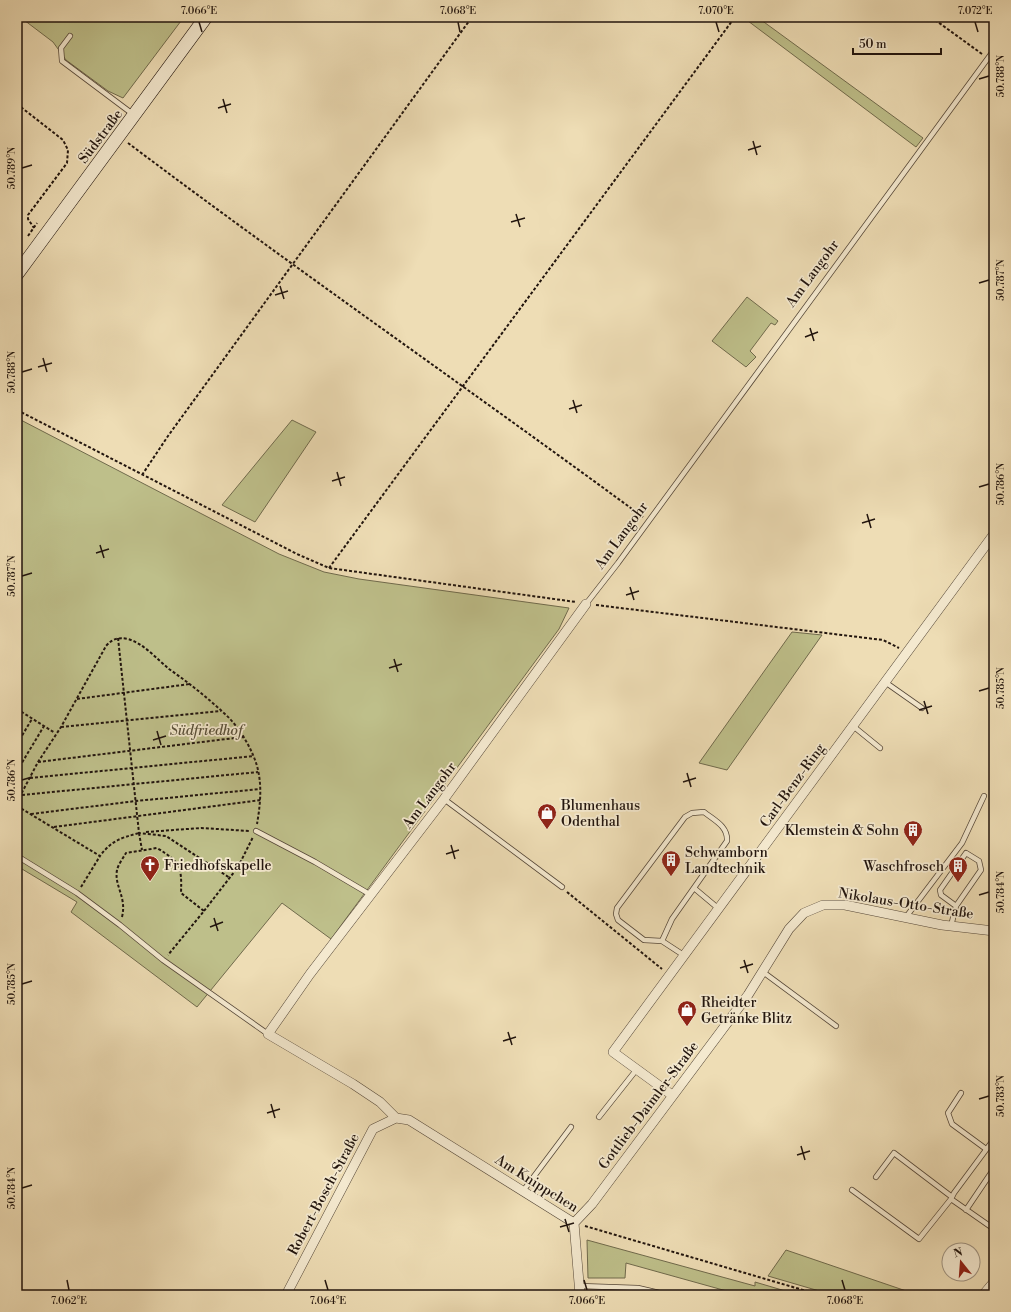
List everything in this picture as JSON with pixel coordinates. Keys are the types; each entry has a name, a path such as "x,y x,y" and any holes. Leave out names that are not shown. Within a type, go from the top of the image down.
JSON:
{"street":[{"name":"Südstraße","path":"17,274 135,116 206,17"},
{"name":"Carl-Benz-Ring","path":"637,1069 614,1052 994,534"},
{"name":"Am Langohr","path":"268,1034 310,974 444,799 586,604"},
{"name":"Nikolaus-Otto-Straße","path":"813,908 823,905 839,905 951,926 994,931"},
{"name":"Gottlieb-Daimler-Straße","path":"574,1222 592,1204 748,995 792,924 804,912 813,908"},
{"name":"Am Knippchen","path":"268,1034 353,1084 380,1102 396,1118 409,1120 574,1222"},
{"path":"637,1069 672,1095"},
{"name":"Robert-Bosch-Straße","path":"286,1295 373,1129 396,1118"},
{"path":"574,1222 580,1290"},
{"path":"983,1295 994,1282"}],"lane":[{"path":"70,36 61,48 62,61 135,116"},
{"name":"Am Langohr","path":"586,604 649,521 994,50"},
{"path":"885,682 922,708"},
{"path":"853,726 880,748"},
{"path":"906,917 962,843 984,796"},
{"path":"444,799 562,887"},
{"path":"662,941 672,919 727,841 728,835 725,829 704,812 698,811 686,817 617,908 616,914 618,920 644,940 662,941 685,956"},
{"path":"256,831 315,862 371,895"},
{"path":"951,926 956,906 981,870 979,861 966,854 940,890 941,895 956,906"},
{"path":"17,856 77,893 163,960 268,1034"},
{"path":"694,888 719,909"},
{"path":"763,972 836,1026"},
{"path":"599,1117 637,1069"},
{"path":"961,1093 948,1113 949,1119 952,1124 986,1149"},
{"path":"522,1191 571,1127"},
{"path":"852,1190 919,1239 952,1198 994,1139"},
{"path":"876,1176 894,1153 966,1210 994,1229"},
{"path":"966,1210 991,1173"},
{"path":"580,1290 638,1288 668,1295"}],"path":[{"path":"142,475 168,436 472,17"},
{"path":"329,568 465,386 735,17"},
{"path":"931,17 987,58"},
{"path":"17,104 63,140 68,150 67,163 28,215 31,225 44,236"},
{"path":"120,136 292,264 465,386 649,521"},
{"path":"17,410 297,554 329,568 586,604 883,640 906,652"},
{"path":"118,638 142,850"},
{"path":"17,802 38,762 55,733 61,727 106,646 111,641 118,638 129,639 137,644 190,684 226,715 243,737 254,756 258,772 261,800 256,831 238,867 163,960"},
{"path":"77,699 190,684"},
{"path":"17,709 55,733"},
{"path":"61,727 221,711"},
{"path":"17,717 21,712"},
{"path":"17,744 32,719"},
{"path":"17,771 44,726"},
{"path":"38,762 130,752 243,737"},
{"path":"30,778 254,756"},
{"path":"21,795 258,772"},
{"path":"31,814 136,801 260,789"},
{"path":"53,827 261,800"},
{"path":"17,806 100,856"},
{"path":"77,893 109,844 139,833 201,828 256,831"},
{"path":"139,833 166,836 230,878"},
{"path":"120,925 125,907 118,883 117,870 126,853 142,850 157,848 172,857 182,872 181,893 204,911"},
{"path":"562,887 670,976"},
{"name":"Am Knippchen","path":"574,1222 820,1295"}],"green space":[{"path":"20,17 184,17 123,98 108,91 66,60 53,42"},
{"path":"757,17 923,138 916,147 744,18"},
{"path":"747,297 778,321 775,325 771,323 750,351 756,357 746,367 712,341"},
{"name":"Südfriedhof","path":"17,418 279,554 324,572 359,579 569,608 559,629 331,939 282,903 197,1007 71,912 77,902 17,866"},
{"path":"292,420 316,432 255,522 222,505"},
{"path":"792,632 822,635 727,770 699,763"},
{"path":"587,1240 755,1286 755,1282 799,1295 741,1295 626,1263 625,1278 588,1278"},
{"path":"786,1250 918,1295 833,1295 768,1276"}],"place":[{"name":"Blumenhaus Odenthal","path":"547,830"},
{"name":"Klemstein & Sohn","path":"913,847"},
{"name":"Schwamborn Landtechnik","path":"671,877"},
{"name":"Friedhofskapelle","path":"150,882"},
{"name":"Waschfrosch","path":"958,883"},
{"name":"Rheidter Getränke Blitz","path":"687,1027"}]}
